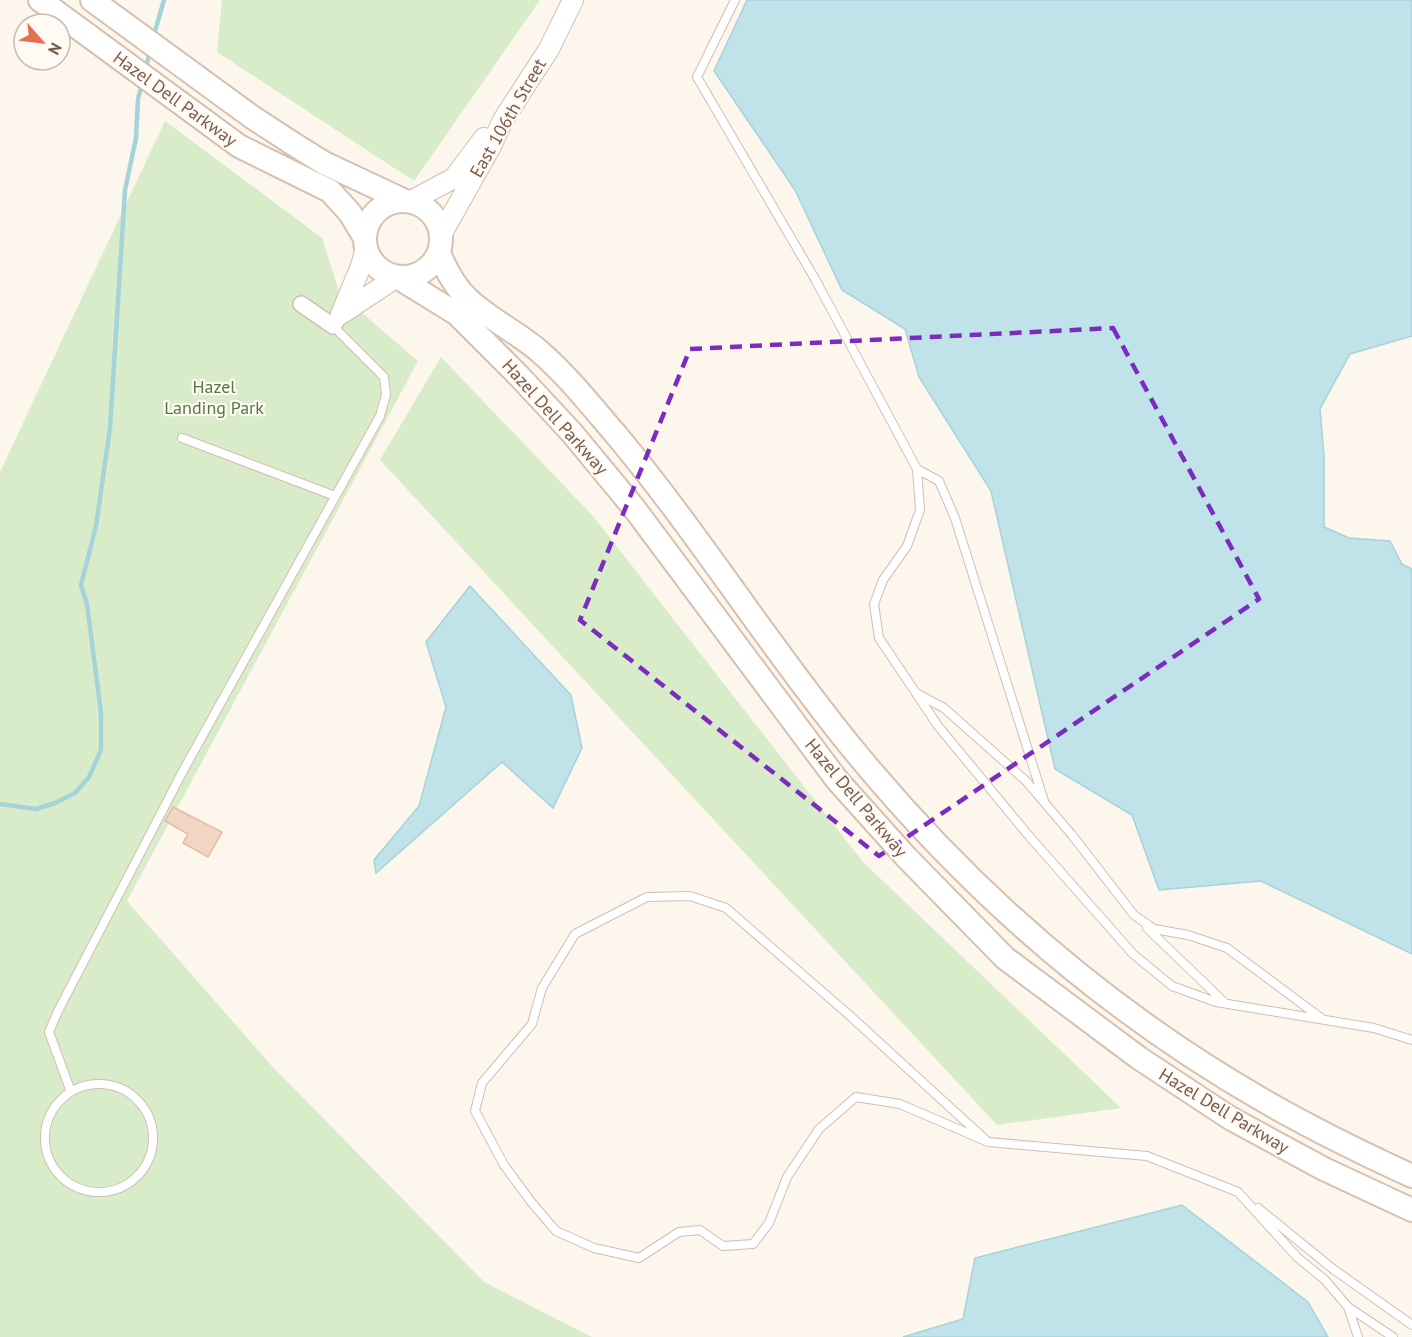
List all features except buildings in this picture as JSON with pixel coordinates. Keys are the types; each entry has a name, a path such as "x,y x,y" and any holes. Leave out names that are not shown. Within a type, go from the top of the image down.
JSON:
{"main road":[{"name":"Hazel Dell Parkway","path":"39,0 239,146 330,191 350,213 365,243"},
{"name":"Hazel Dell Parkway","path":"92,0 295,146 324,163 408,201"},
{"path":"408,201 420,204 435,217 440,244 432,264 422,273 410,277 397,277 380,269 369,256 365,243 366,229 374,214 388,204 408,201"},
{"name":"Hazel Dell Parkway","path":"440,244 452,280 468,300 540,352 615,434 664,495 849,745 953,862 1052,954 1160,1035 1264,1101 1328,1136 1412,1176"},
{"name":"Hazel Dell Parkway","path":"397,277 456,314 519,376 572,433 634,508 837,780 907,858 1005,958 1138,1058 1230,1118 1324,1169 1412,1210"}],"street":[{"name":"East 106th Street","path":"440,244 503,120 549,49 573,0"},
{"path":"408,201 454,178 485,137 503,120"},
{"path":"337,320 361,266 365,243"},
{"path":"337,320 397,277"},
{"path":"301,304 337,320"}],"lane":[{"path":"735,0 697,76 815,279 917,469 920,510 907,546 883,580 874,604 879,638 938,726 1029,836 1133,954 1172,986 1226,1004 1374,1028 1412,1040"},
{"path":"71,1092 49,1032 58,1011 184,768 373,429 386,395 384,376 337,320"},
{"path":"182,438 335,496"},
{"path":"917,469 939,481 955,519 1045,804"},
{"path":"915,692 944,708 1026,781 1072,835 1134,915 1226,1004"},
{"path":"988,1142 848,1014 726,908 690,896 647,897 575,934 542,988 532,1023 482,1083 475,1112 504,1165 556,1231 594,1248 639,1258 679,1232 700,1230 723,1246 753,1245 769,1223 787,1177 819,1129 856,1097 900,1104 988,1142 1147,1156 1238,1192 1333,1269 1412,1325"},
{"path":"1134,915 1154,930 1188,936 1227,948 1322,1019"},
{"path":"103,1084 119,1087 144,1106 152,1127 152,1150 147,1164 138,1176 125,1185 103,1191 79,1188 60,1175 53,1165 48,1154 46,1131 54,1108 71,1092 87,1085 103,1084"},
{"path":"1238,1192 1297,1257 1325,1280 1348,1307 1393,1337"},
{"path":"1348,1307 1358,1337"}],"highlighted area":[{"path":"1113,328 1259,599 879,856 580,620 690,349"}],"green space":[{"path":"222,0 540,0 414,181 217,52"},
{"name":"Hazel Landing Park","path":"165,121 322,238 340,294 418,361 127,901 271,1065 484,1282 592,1337 0,1337 0,472"},
{"path":"441,357 593,516 863,862 1121,1108 997,1125 380,460"}],"water":[{"path":"747,0 1412,0 1412,336 1350,354 1320,409 1324,456 1324,527 1349,538 1390,541 1402,564 1412,569 1412,954 1261,881 1159,890 1132,815 1055,769 991,491 919,377 905,329 842,290 795,190 714,71"},
{"path":"470,586 571,695 582,748 553,808 502,762 376,873 374,860 419,806 446,707 426,642"},
{"path":"1182,1205 1308,1302 1328,1337 903,1337 963,1319 975,1258"}],"waterway":[{"path":"153,38 164,0"},
{"path":"145,70 150,52"},
{"path":"0,804 36,809 75,793 89,777 101,750 101,713 87,604 81,585 96,526 110,428 125,190 136,138 138,99 142,84"}]}
